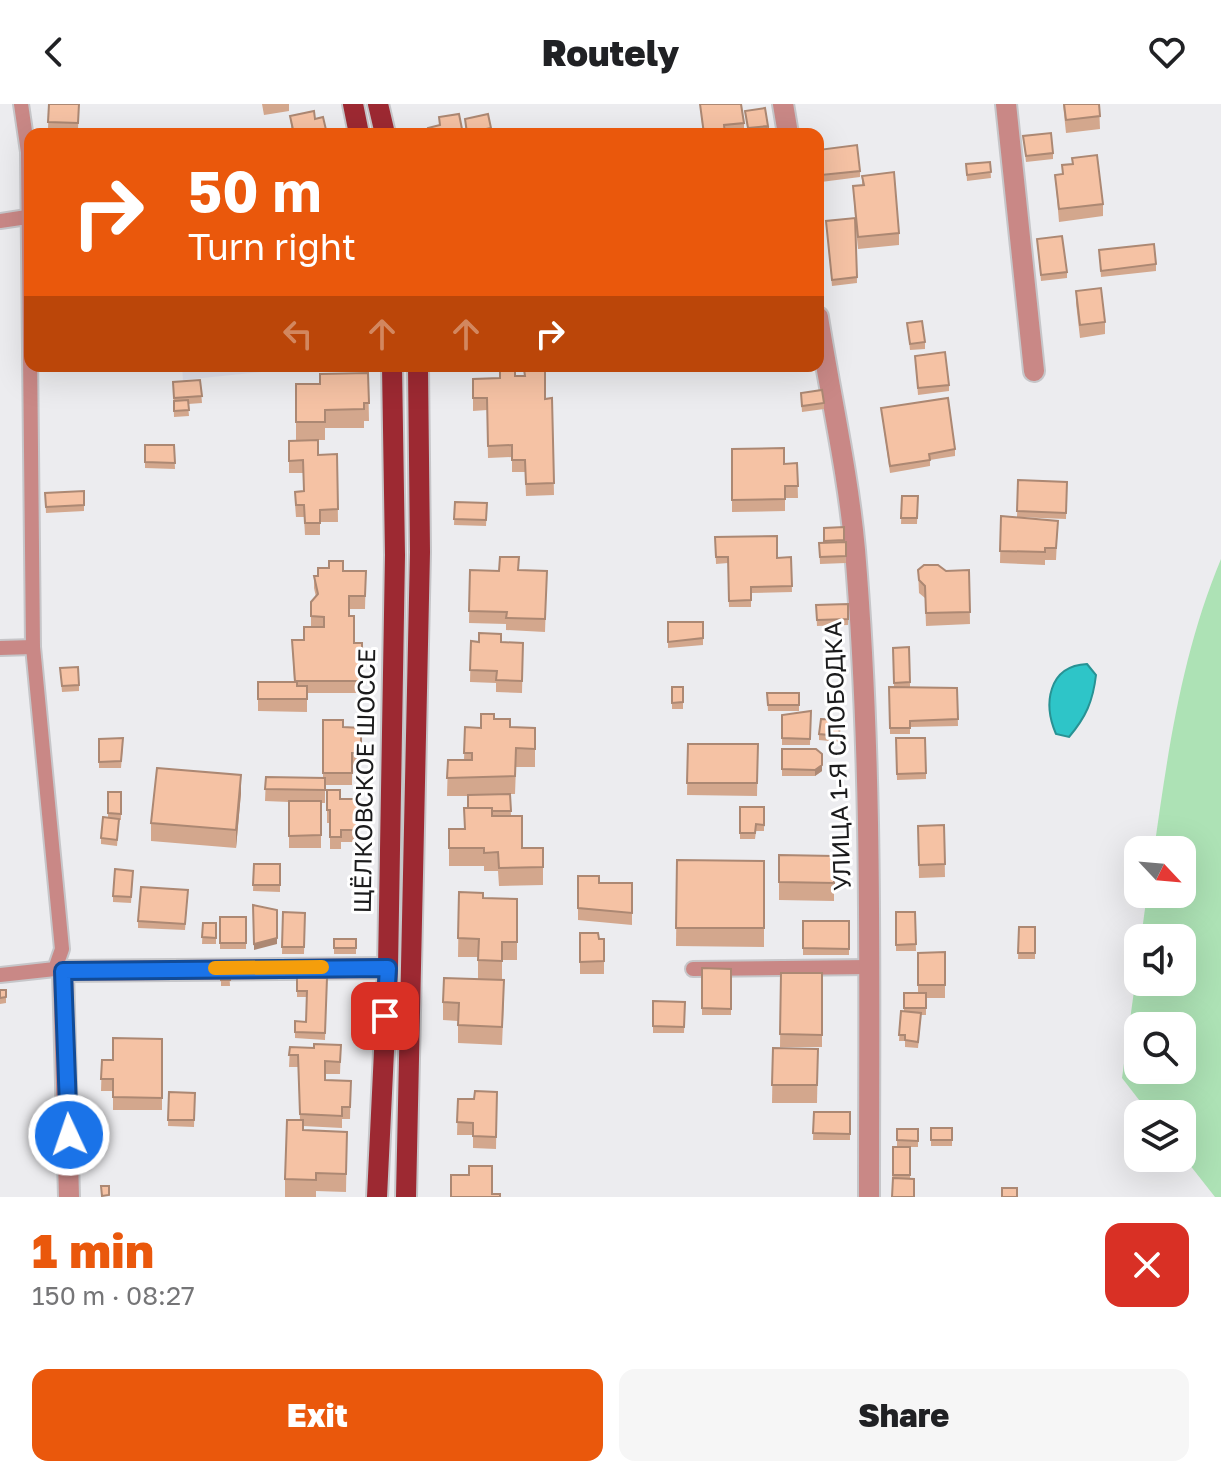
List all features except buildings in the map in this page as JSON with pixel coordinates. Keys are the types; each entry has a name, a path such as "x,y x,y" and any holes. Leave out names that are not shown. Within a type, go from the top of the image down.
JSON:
{"main road":[{"path":"353,104 358,128"},
{"path":"378,104 384,128"},
{"name":"ЩЁЛКОВСКОЕ ШОССЕ","path":"377,1197 388,968 395,555 392,372"},
{"name":"ЩЁЛКОВСКОЕ ШОССЕ","path":"406,1197 419,567 418,372"}],"street":[{"path":"783,104 787,128"},
{"path":"1006,104 1034,371"},
{"name":"УЛИЦА 1-Я СЛОБОДКА","path":"824,354 855,546 863,673 869,967 869,1197"},
{"path":"69,1197 63,971 388,968"}],"lane":[{"path":"21,104 24,128"},
{"path":"0,221 24,217"},
{"path":"0,975 55,969 62,949 33,647 29,372"},
{"path":"0,648 33,647"},
{"path":"693,969 869,967"}],"shaded area":[{"path":"182,372 262,372 183,380"}],"green space":[{"path":"1221,559 1221,1197 1215,1197 1195,1172 1196,1100 1139,1100 1127,1084 1196,1084 1196,1012 1131,1012 1133,996 1196,996 1196,924 1143,924 1145,908 1196,908 1196,836 1156,836 1178,702 1196,630"}],"water":[{"path":"1087,664 1096,675 1088,708 1069,737 1056,734 1050,711 1052,688 1064,672"}],"slow traffic":[{"path":"215,968 322,967"}],"route":[{"path":"69,1135 63,971 388,968 385,1016"}]}
